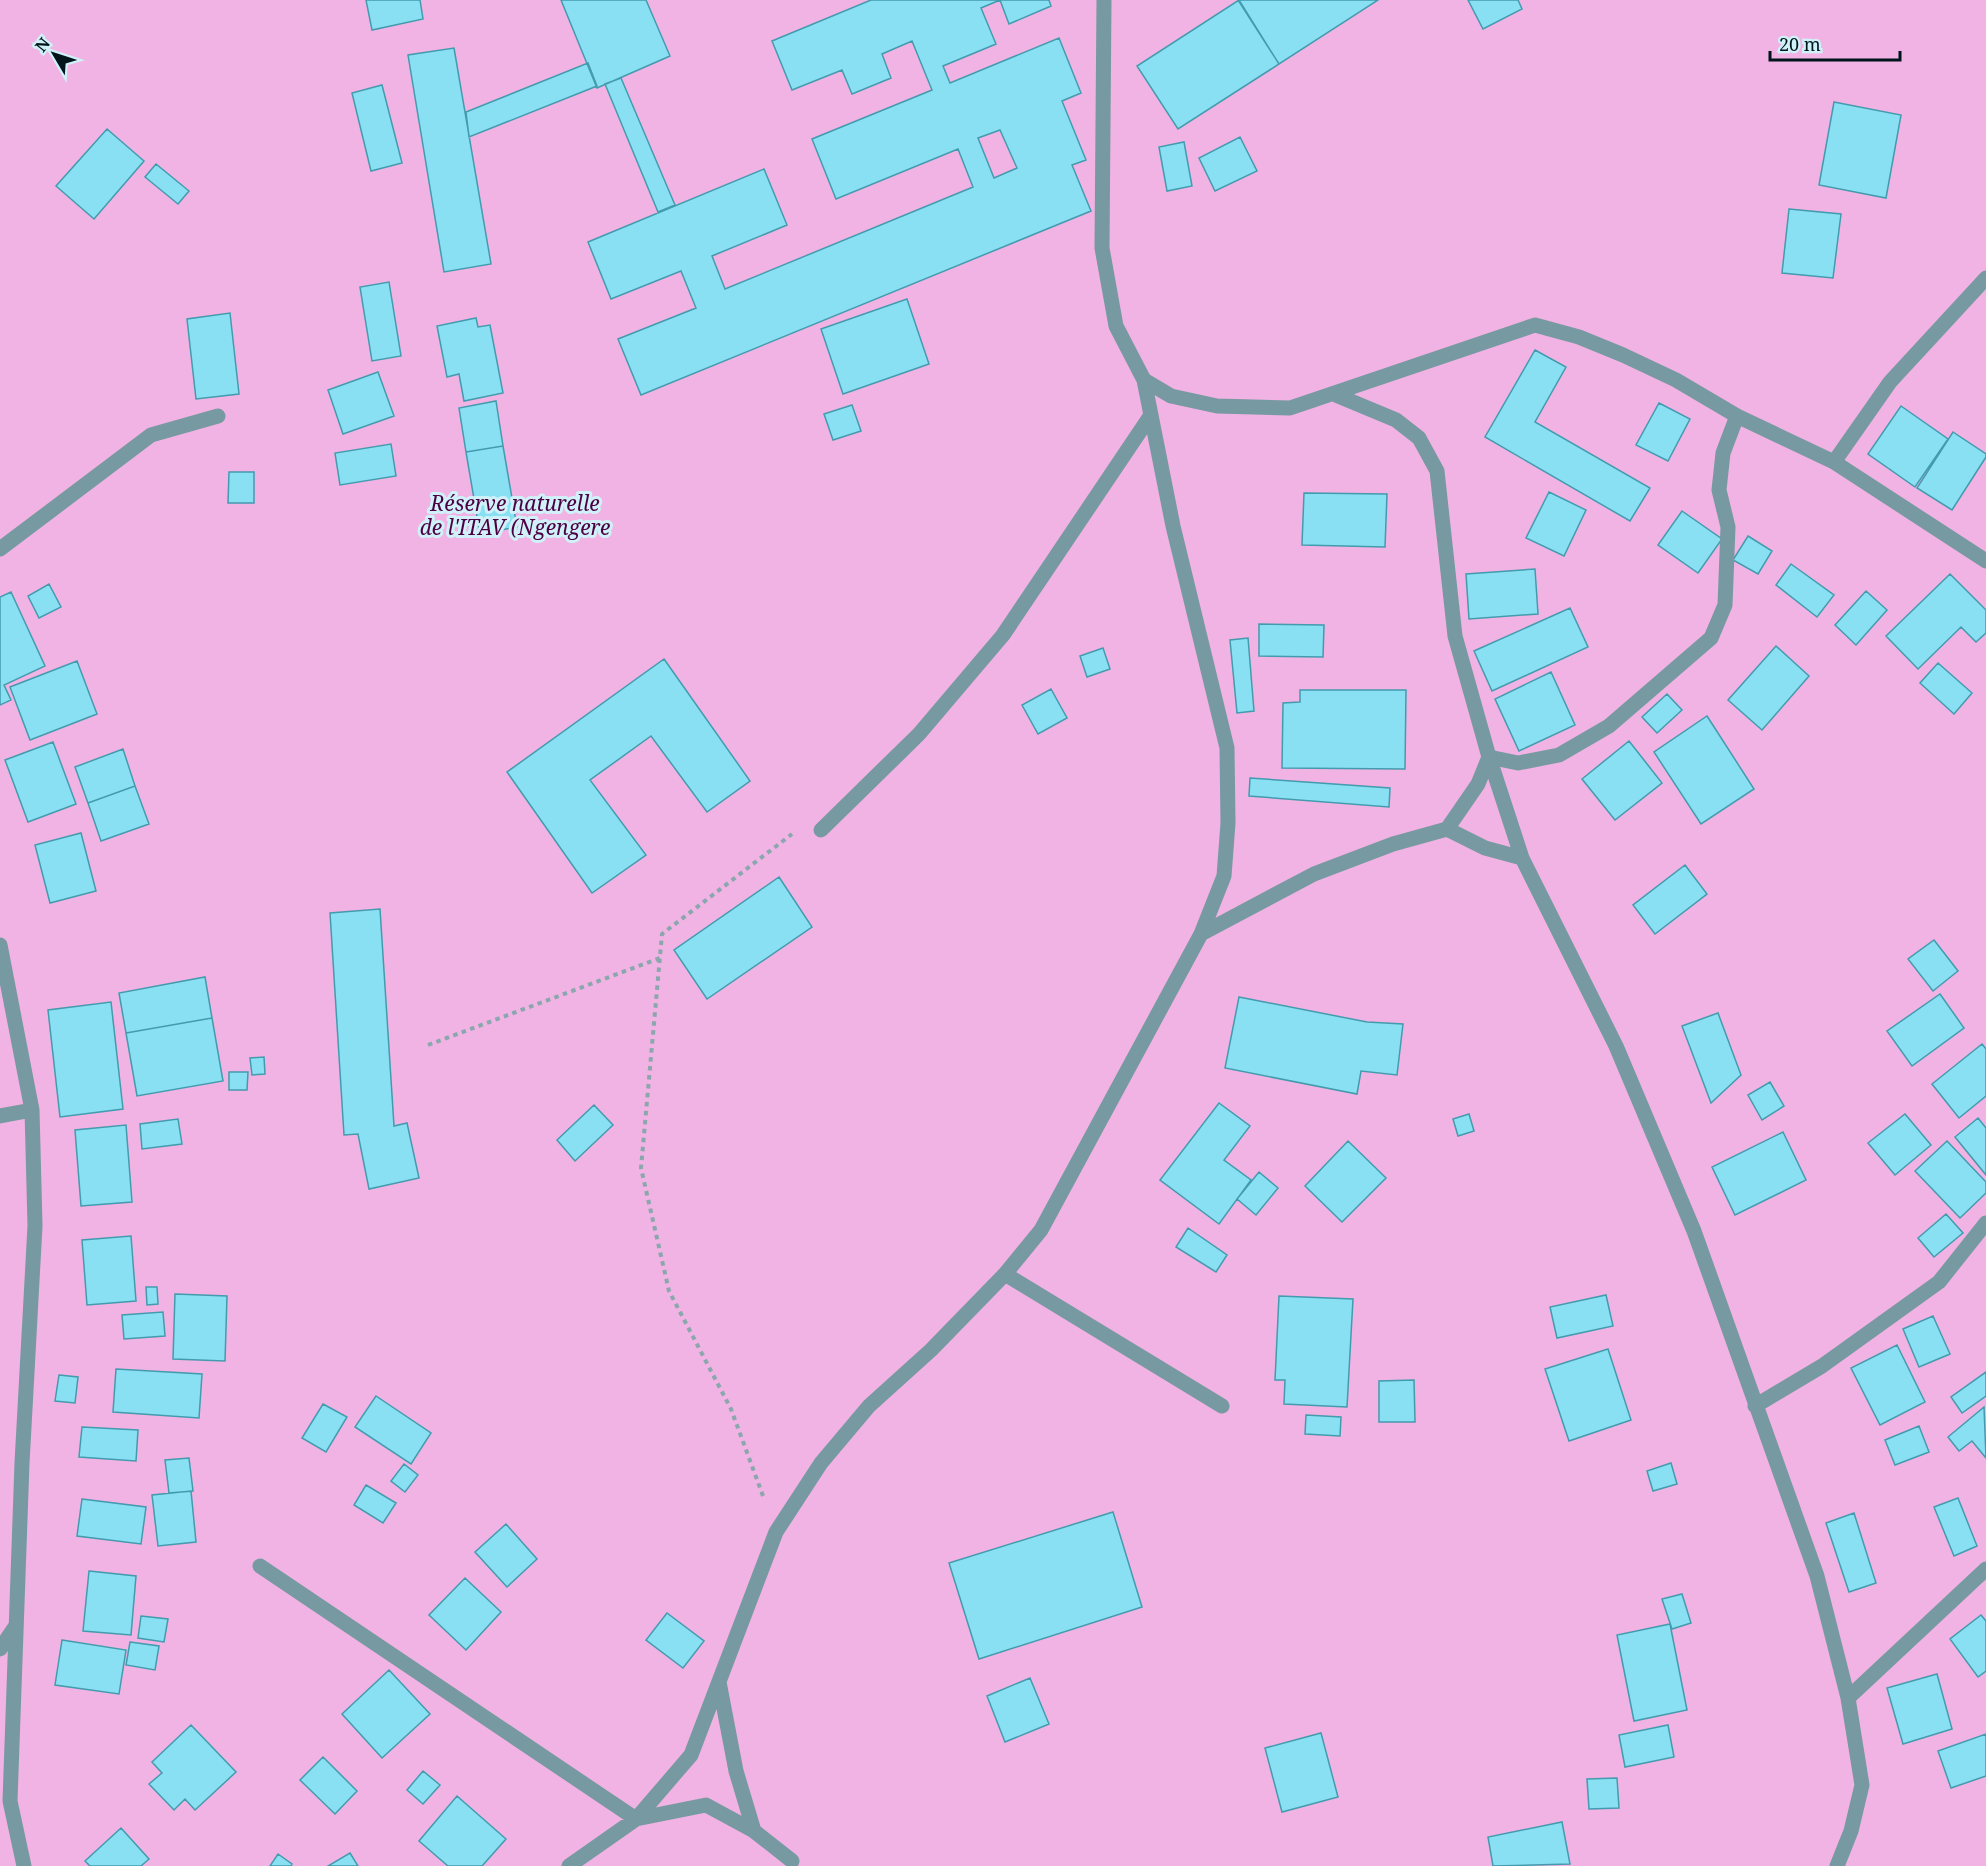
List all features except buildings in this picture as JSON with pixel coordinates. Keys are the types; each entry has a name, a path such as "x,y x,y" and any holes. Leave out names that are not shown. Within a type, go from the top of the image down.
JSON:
{"street":[{"path":"569,1866 636,1819 691,1755 776,1532 822,1463 869,1406 931,1350 1005,1274 1041,1230 1201,934 1224,876 1228,823 1227,748 1173,526 1144,380 1116,326 1102,248 1104,0"},
{"path":"1834,462 1890,382 1986,278"},
{"path":"1144,380 1172,396 1217,406 1290,408 1535,325 1579,337 1623,355 1676,380 1737,416 1834,462 1986,561"},
{"path":"1336,394 1396,420 1419,438 1437,471 1455,636 1489,757 1522,858 1616,1046 1694,1231 1817,1576 1848,1698 1862,1785 1851,1831 1837,1866"},
{"path":"821,830 919,734 1003,635 1151,415"},
{"path":"0,549 151,435 218,416"},
{"path":"1489,757 1518,763 1558,755 1609,726 1711,638 1725,605 1728,527 1719,490 1723,453 1737,416"},
{"path":"1201,934 1314,874 1393,844 1447,829 1478,784 1489,757"},
{"path":"1447,829 1485,848 1522,858"},
{"path":"0,945 32,1110 35,1226 7,1629 10,1801 24,1866"},
{"path":"0,1116 32,1110"},
{"path":"1755,1406 1850,1347 1939,1282 1986,1223"},
{"path":"1005,1274 1222,1406"},
{"path":"260,1566 636,1819 706,1805 754,1831 792,1862"},
{"path":"1848,1698 1986,1569"},
{"path":"0,1649 7,1629"},
{"path":"719,1680 736,1771 754,1831"}],"path":[{"path":"776,1532 731,1409 669,1292 641,1168 662,934 793,834 808,849 821,830"},
{"path":"428,1045 660,958"}],"green space":[{"name":"Réserve naturelle de l'ITAV (Ngengere","path":"0,0 1986,0 1986,1866 0,1866"}]}
